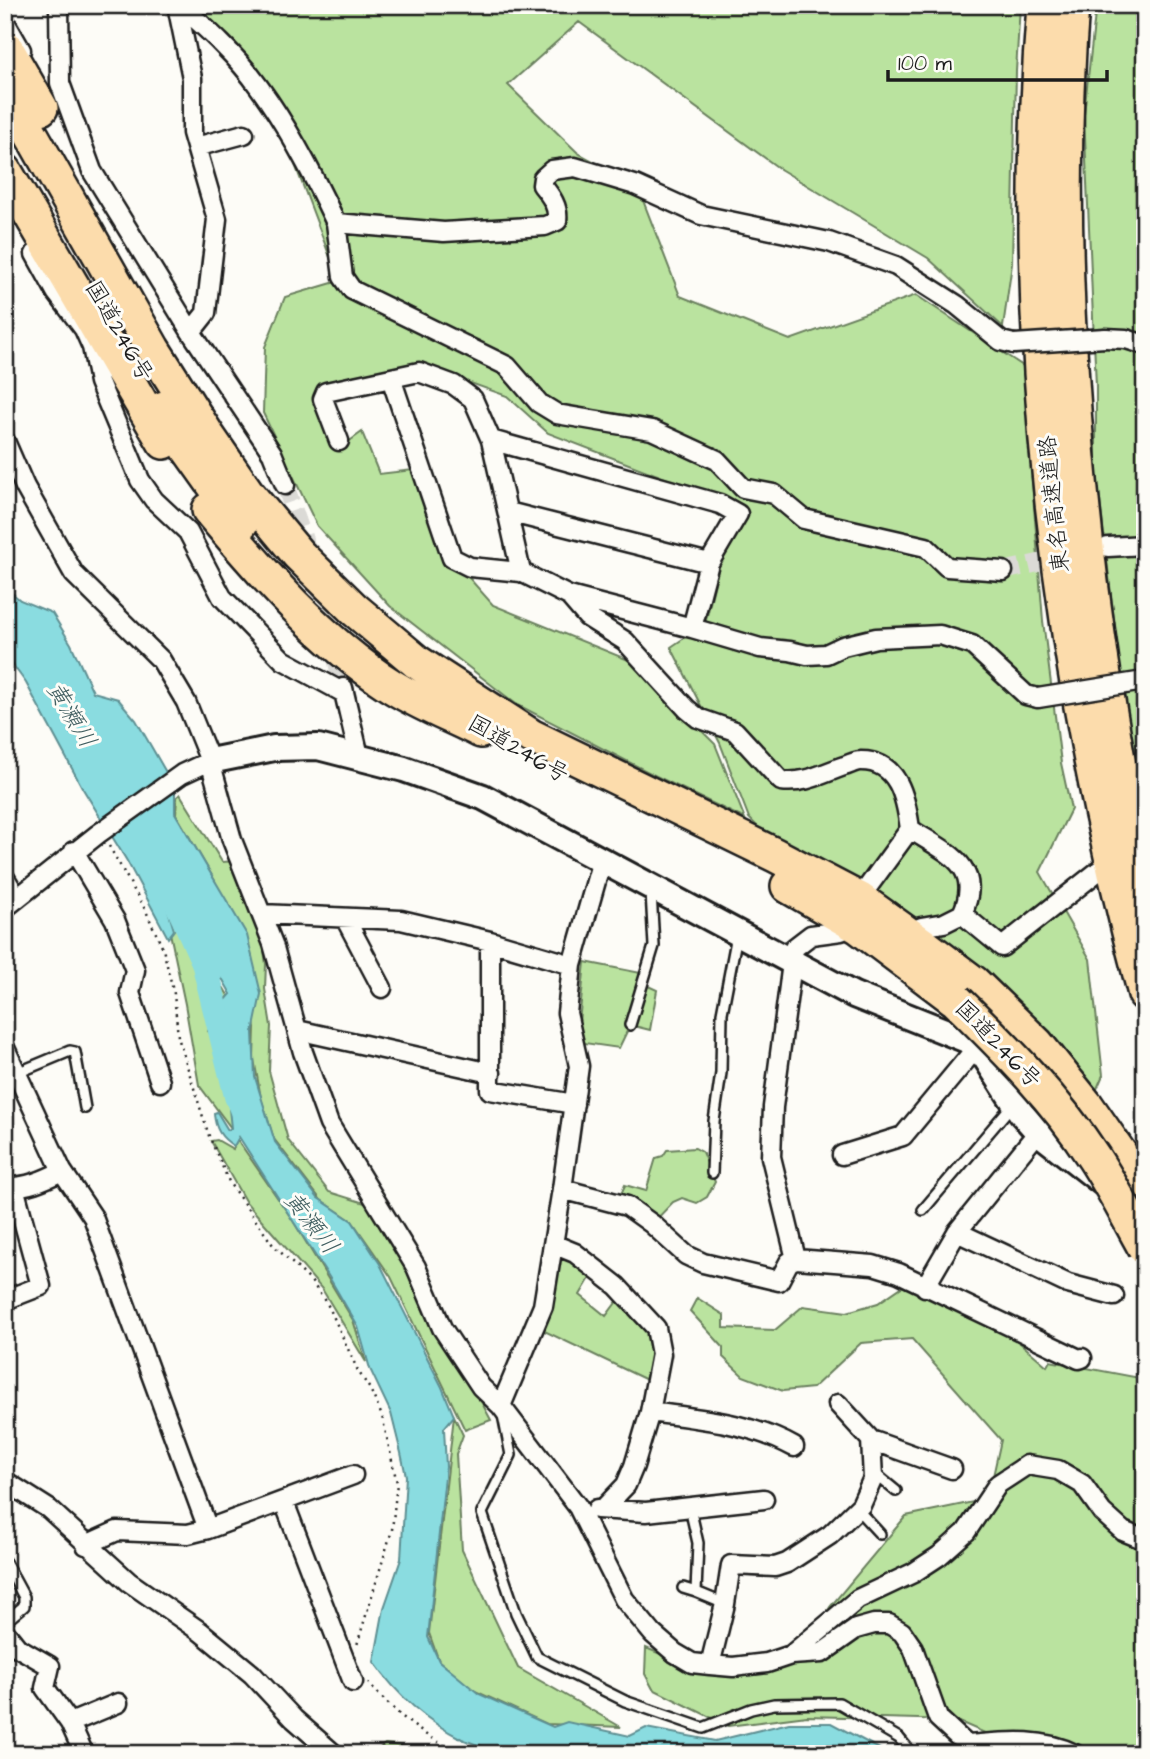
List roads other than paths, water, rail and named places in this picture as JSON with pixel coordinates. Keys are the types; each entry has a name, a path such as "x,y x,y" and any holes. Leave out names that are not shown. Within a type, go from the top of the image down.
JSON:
{"highway":[{"name":"東名高速道路","path":"1044,5 1035,199 1041,360 1052,506 1072,652 1095,780 1115,875 1145,994"},
{"name":"東名高速道路","path":"1072,5 1066,197 1070,359 1082,504 1099,646 1115,741 1145,885"},
{"path":"9,61 85,173 223,426 298,525 384,615 500,703 530,734"},
{"name":"国道246号","path":"9,61 188,450 223,499 281,569 350,634 409,681 481,730 543,766 755,867 859,927 956,1000 1033,1077 1071,1126 1095,1159 1145,1248"},
{"name":"国道246号","path":"5,129 144,355 248,495 298,554 354,609 417,662 530,734 859,899 926,947 983,992 1037,1044 1087,1106 1145,1197"},
{"path":"5,171 167,447 207,508 247,556 327,636 390,685 481,730"}],"street":[{"path":"60,5 60,83 85,173 272,453 285,485"},
{"path":"179,5 192,78 192,134 217,219 206,313 191,332"},
{"path":"179,5 233,55 258,85 292,140 336,223 343,277 352,290 507,366 539,403 557,414 652,430 717,460 743,488 774,494 804,519 926,547 947,567 1003,571"},
{"path":"5,22 29,64 9,61"},
{"path":"196,147 244,134"},
{"path":"336,223 444,232 545,226 556,221 558,213 542,185 543,178 552,170 575,167 635,185 701,215 829,242 895,266 957,305 1001,341 1014,344 1105,338 1126,339 1145,345"},
{"path":"28,210 28,241 56,292 84,329 92,347 99,382 141,480 154,500 188,532 222,597 283,660 344,691 359,756"},
{"path":"339,441 323,399 326,391 419,372 454,384 473,399 491,440 521,572"},
{"path":"391,378 453,558 470,567 521,572 569,596 760,648 807,655 826,654 843,646 876,638 940,635 972,645 1026,695 1038,698 1145,681"},
{"path":"491,440 720,504 738,514 709,563 692,628"},
{"path":"5,441 25,487 74,574 161,660 186,702 210,761 232,840 273,944 303,1052 329,1124 416,1267 442,1328 481,1387 501,1406 578,1507 624,1599 675,1653 692,1662 710,1665 733,1667 822,1653 856,1629 874,1624 888,1624 902,1632 913,1648 938,1718 975,1749 1021,1741 1054,1744 1075,1754"},
{"path":"508,512 709,563"},
{"path":"1108,547 1145,545"},
{"path":"569,596 587,617 625,641 698,718 735,731 780,781 798,783 859,761 882,765 896,777 906,798 910,829 859,899"},
{"path":"5,878 11,903 74,852 102,837 182,774 210,761 274,748 318,747 359,756 438,780 483,797 854,995 967,1040 996,1072 1015,1103 1038,1132 1099,1179 1145,1228"},
{"path":"910,829 960,862 970,882 970,897 962,914 944,923 921,927"},
{"path":"74,852 116,920 135,970 130,993 160,1082"},
{"path":"501,1406 543,1306 579,1066 567,1013 572,965 602,860"},
{"path":"962,914 1002,947 1106,865"},
{"path":"261,914 401,920 490,941 572,965"},
{"path":"345,918 383,988"},
{"path":"796,1259 771,1157 773,1107 794,948 811,935 841,931"},
{"path":"490,941 490,1090 574,1104"},
{"path":"297,1030 491,1073"},
{"path":"5,1048 62,1171 93,1217 208,1529"},
{"path":"842,1154 903,1136 976,1048"},
{"path":"925,1287 957,1232 1038,1132"},
{"path":"5,1300 41,1286 10,1187 44,1181 62,1171"},
{"path":"562,1189 627,1206 652,1224 686,1255 703,1263 779,1281 789,1262 796,1259 873,1265 899,1273 1079,1359 1082,1358"},
{"path":"957,1232 1068,1284 1114,1296"},
{"path":"553,1244 575,1253 617,1286 656,1328 661,1354 650,1412 626,1485 603,1509"},
{"path":"838,1404 871,1440 952,1469"},
{"path":"650,1412 728,1423 771,1434 794,1447"},
{"path":"710,1665 725,1604 731,1565 775,1567 787,1563 830,1535 866,1497 873,1478 871,1440"},
{"path":"791,1656 858,1599 913,1573 939,1556 965,1532 998,1484 1027,1465 1058,1470 1082,1484 1102,1512 1123,1531 1145,1540"},
{"path":"86,1545 117,1531 188,1534 208,1529 353,1475"},
{"path":"5,1481 48,1509 129,1582 201,1632 252,1674 294,1720 334,1754"},
{"path":"578,1507 646,1512 764,1499"},
{"path":"284,1502 357,1679"},
{"path":"5,1632 17,1647 50,1666 45,1688 70,1723 83,1754"},
{"path":"70,1723 118,1703"}],"lane":[{"path":"630,1025 654,946 651,887"},
{"path":"712,1173 721,1073 722,1013 737,933"},
{"path":"17,1073 69,1051 75,1052 85,1108"},
{"path":"923,1210 1015,1103"},
{"path":"501,1406 511,1455 482,1513 516,1613 537,1657 625,1701 703,1728 751,1709 774,1704 839,1703 899,1738 912,1754"},
{"path":"873,1472 896,1490"},
{"path":"690,1508 698,1543 696,1592"},
{"path":"857,1509 880,1534"},
{"path":"5,1562 23,1597 24,1606 5,1622"},
{"path":"683,1588 725,1604"}],"water":[{"path":"5,587 20,600 52,613 71,644 93,692 118,699 136,720 175,788 175,813 247,935 261,994 253,1032 255,1077 275,1142 318,1198 352,1221 380,1264 454,1416 444,1428 446,1467 428,1637 439,1661 479,1694 553,1727 567,1722 630,1736 646,1728 715,1741 789,1723 831,1723 889,1754 509,1754 468,1741 436,1724 402,1696 383,1674 374,1662 384,1608 401,1559 406,1476 391,1413 370,1369 358,1327 329,1277 239,1137 234,1146 217,1128 214,1113 217,1112 228,1130 231,1128 229,1109 234,1101 233,1054 211,1033 216,1011 231,994 223,980 200,965 202,949 176,891 162,890 174,930 168,938 26,683 5,654"}],"waterway":[{"name":"黄瀬川","path":"158,860 204,962 237,1096 246,1118"}],"tunnel":[{"path":"285,485 309,554"},
{"path":"1003,571 1064,557"},
{"path":"318,581 343,688"}]}
